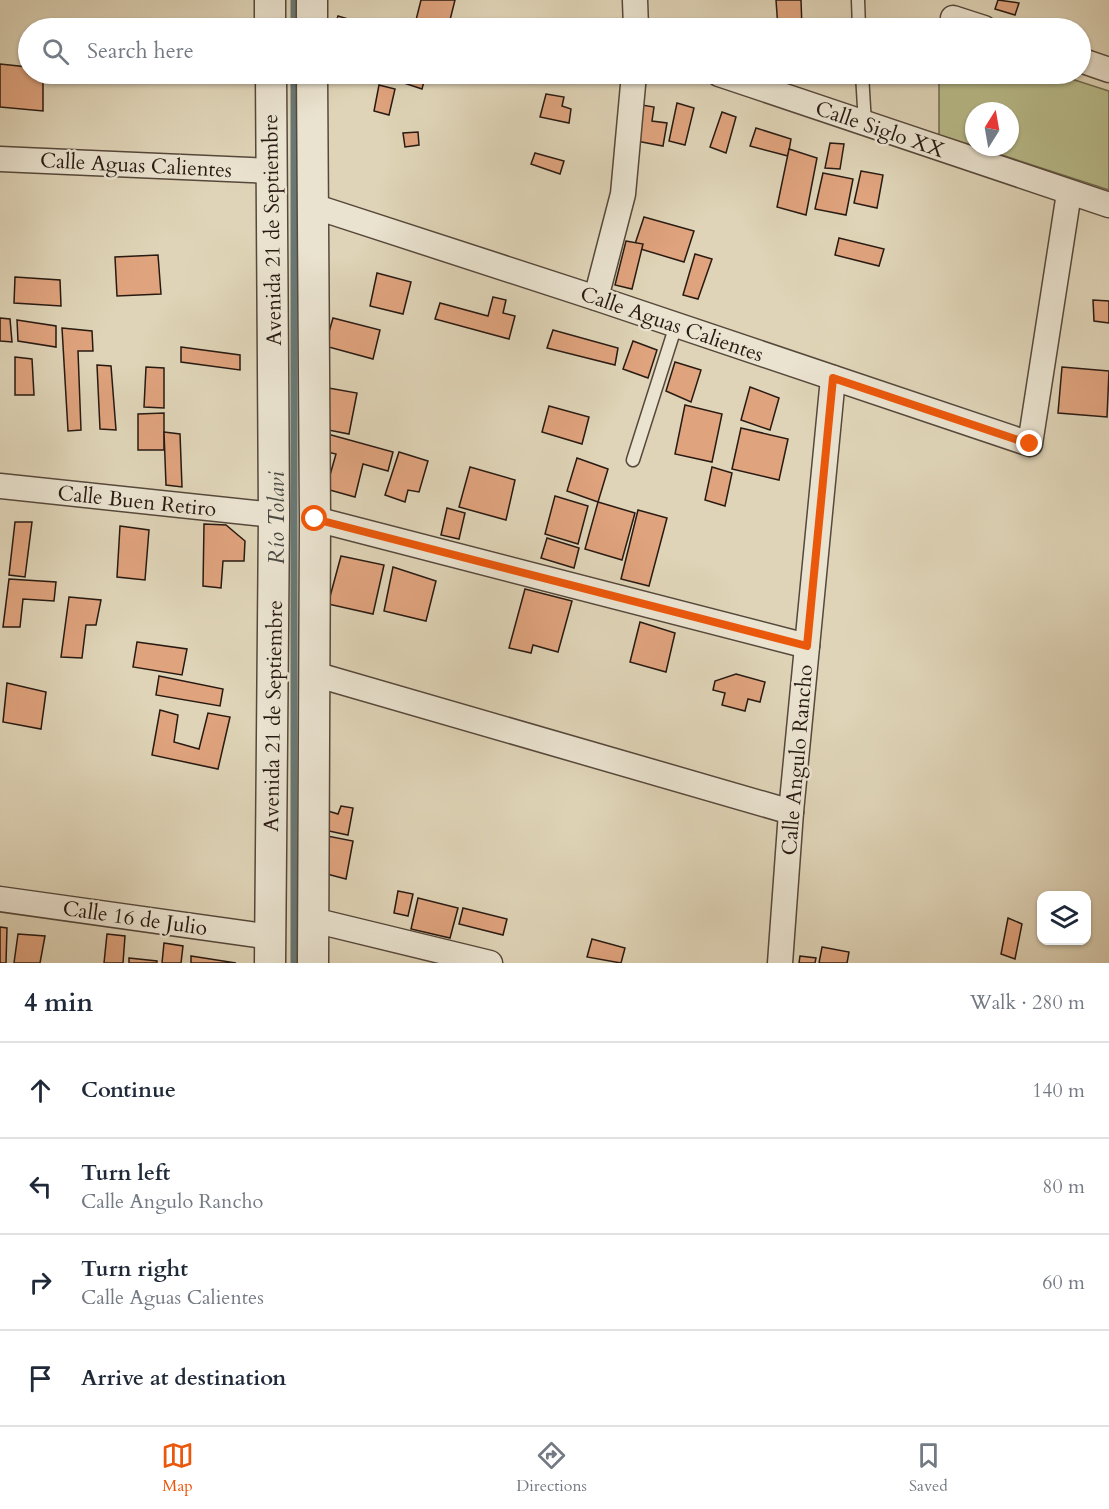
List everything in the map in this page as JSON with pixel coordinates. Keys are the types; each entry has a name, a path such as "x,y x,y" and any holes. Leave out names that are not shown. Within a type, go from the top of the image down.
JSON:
{"street":[{"path":"270,0 270,18"},
{"path":"312,0 312,18"},
{"path":"634,0 635,18"},
{"path":"1091,64 1109,70"},
{"name":"Avenida 21 de Septiembre","path":"270,950 274,515 271,84"},
{"name":"Avenida 21 de Septiembre","path":"312,84 315,519 313,963"},
{"path":"596,298 623,194 633,84"},
{"name":"Calle Siglo XX","path":"748,84 1109,205"},
{"name":"Calle Aguas Calientes","path":"0,159 272,171"},
{"name":"Calle Aguas Calientes","path":"313,206 596,298 1030,444 1069,193"},
{"name":"Calle Angulo Rancho","path":"780,963 790,812 833,378"},
{"name":"Calle Buen Retiro","path":"0,486 274,515"},
{"path":"315,519 807,646"},
{"path":"314,674 790,812"},
{"name":"Calle 16 de Julio","path":"0,899 270,950"},
{"path":"313,920 490,963"}],"lane":[{"path":"858,0 859,18"},
{"path":"863,84 865,124"},
{"path":"633,460 675,325"}],"green space":[{"path":"939,84 1087,84 1109,91 1109,190 1005,156 1019,156 1019,102 965,102 965,143 939,135"}],"building":[{"path":"421,0 455,0 450,18 416,18"},
{"path":"776,0 801,0 802,18 777,18"},
{"path":"998,0 1019,3 1015,15 995,9"},
{"path":"0,64 18,66 18,84 43,84 43,111 0,107"},
{"path":"407,84 423,84 422,89"},
{"path":"379,85 395,89 389,115 374,111"},
{"path":"546,94 564,97 562,106 571,109 569,123 540,117"},
{"path":"677,103 694,108 685,145 669,141"},
{"path":"636,104 654,107 652,121 667,123 663,146 631,140"},
{"path":"722,112 736,117 726,153 710,147"},
{"path":"756,128 791,139 788,156 750,146"},
{"path":"418,132 419,145 405,147 403,133"},
{"path":"830,143 844,144 840,169 825,168"},
{"path":"789,149 817,158 806,215 777,207"},
{"path":"535,153 564,161 560,174 531,164"},
{"path":"861,171 883,175 877,208 854,203"},
{"path":"823,173 853,179 846,215 815,209"},
{"path":"644,217 694,231 684,262 634,247"},
{"path":"839,238 884,249 879,266 835,255"},
{"path":"626,241 643,244 632,289 615,285"},
{"path":"695,254 712,259 698,299 683,295"},
{"path":"158,255 161,294 117,296 115,257"},
{"path":"377,273 411,282 403,314 370,306"},
{"path":"15,277 60,280 61,306 14,303"},
{"path":"493,297 506,300 503,313 515,316 509,339 435,319 440,303 488,316"},
{"path":"1093,300 1109,301 1109,323 1094,321"},
{"path":"0,318 10,319 12,342 0,341"},
{"path":"333,318 380,330 373,359 325,346"},
{"path":"17,320 56,326 56,347 18,341"},
{"path":"62,328 92,331 93,351 78,351 81,430 68,431"},
{"path":"553,330 618,348 615,365 547,348"},
{"path":"633,341 657,350 648,378 623,369"},
{"path":"181,347 240,355 240,370 181,362"},
{"path":"15,357 32,359 34,395 15,395"},
{"path":"675,362 701,370 691,402 666,391"},
{"path":"97,365 111,366 116,430 100,429"},
{"path":"146,367 164,368 164,408 144,407"},
{"path":"1062,367 1109,371 1107,417 1058,413"},
{"path":"323,387 357,393 349,434 323,429"},
{"path":"750,387 779,398 770,430 741,420"},
{"path":"685,405 722,414 712,462 675,454"},
{"path":"549,406 589,417 582,444 542,432"},
{"path":"164,413 164,450 138,450 138,414"},
{"path":"741,428 788,439 779,480 732,469"},
{"path":"164,432 180,434 182,487 166,485"},
{"path":"324,433 393,452 388,471 363,464 355,497 326,489 336,454 319,450"},
{"path":"399,452 428,461 419,492 408,490 405,502 385,495"},
{"path":"577,458 608,469 598,502 567,491"},
{"path":"470,467 515,480 506,520 459,507"},
{"path":"712,467 732,473 725,506 705,500"},
{"path":"555,496 588,506 578,544 545,534"},
{"path":"598,502 635,513 622,560 585,549"},
{"path":"447,508 465,513 459,539 441,535"},
{"path":"638,510 667,518 649,586 621,579"},
{"path":"15,522 32,522 25,577 9,575"},
{"path":"204,524 226,525 245,541 244,561 223,561 221,588 203,586"},
{"path":"120,526 149,530 145,580 117,577"},
{"path":"547,538 579,548 574,568 541,558"},
{"path":"341,556 384,565 373,614 328,604"},
{"path":"393,567 436,581 426,621 384,611"},
{"path":"9,579 56,582 54,601 23,599 20,627 3,627"},
{"path":"525,589 572,601 558,652 533,645 531,653 509,648"},
{"path":"69,597 101,600 96,625 86,625 82,658 61,657"},
{"path":"640,622 675,633 666,672 630,662"},
{"path":"137,642 187,649 182,675 133,667"},
{"path":"736,674 765,682 760,702 748,699 745,711 722,705 725,693 713,690 715,681"},
{"path":"159,676 223,689 220,706 156,695"},
{"path":"7,683 46,692 41,729 3,722"},
{"path":"160,710 178,715 174,742 199,749 208,713 230,717 218,769 152,755"},
{"path":"341,806 353,808 348,835 324,830 328,811 338,814"},
{"path":"322,835 353,841 346,879 319,872"},
{"path":"398,891 413,894 408,916 394,913"},
{"path":"418,898 458,908 450,938 411,929"},
{"path":"463,908 507,919 503,935 459,924"},
{"path":"1008,918 1022,924 1015,959 1001,954"},
{"path":"0,927 7,928 6,963 0,963"},
{"path":"18,934 45,936 40,963 14,963"},
{"path":"107,934 125,936 123,963 104,963"},
{"path":"592,939 625,948 621,963 587,957"},
{"path":"164,943 183,946 181,963 162,963"},
{"path":"822,947 849,952 847,963 819,963"},
{"path":"191,956 236,963 191,963"},
{"path":"800,956 816,958 815,963 799,963"},
{"path":"129,958 157,961 157,963 129,963"}],"waterway":[{"name":"Río Tolavi","path":"294,0 294,18"},
{"name":"Río Tolavi","path":"294,84 294,963"}],"route":[{"path":"315,519 807,646 833,378 1030,444"}]}
